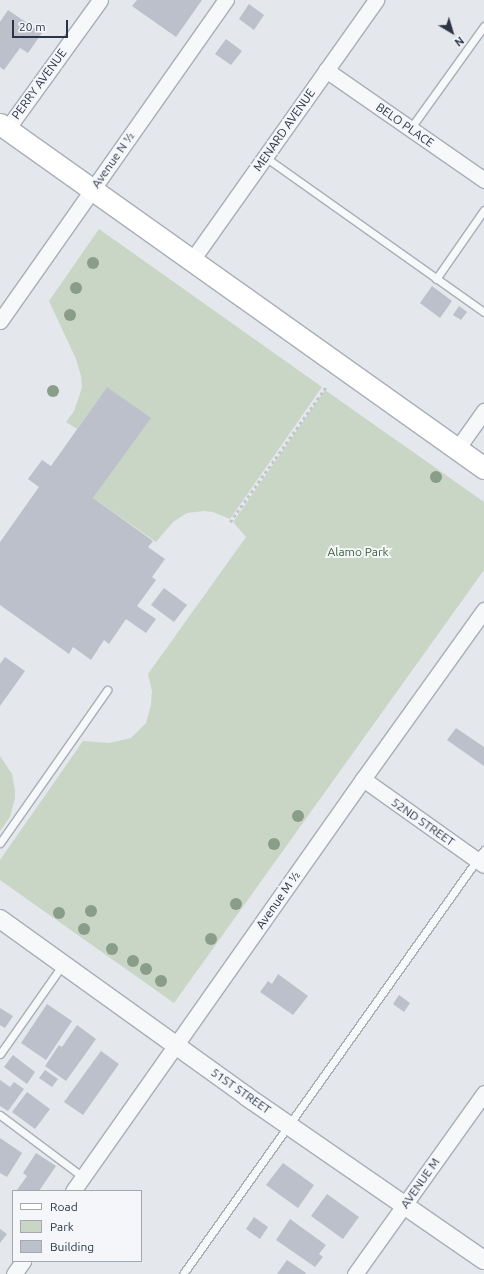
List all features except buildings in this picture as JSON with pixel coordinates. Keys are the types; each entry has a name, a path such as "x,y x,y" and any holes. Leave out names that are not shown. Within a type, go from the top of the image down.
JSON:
{"main road":[{"path":"3,126 484,468"}],"street":[{"name":"PERRY AVENUE","path":"3,126 100,0"},
{"name":"Avenue N ½","path":"0,321 226,0"},
{"name":"MENARD AVENUE","path":"192,260 376,0"},
{"name":"BELO PLACE","path":"326,70 484,180"},
{"path":"457,449 484,410"},
{"name":"Avenue M ½","path":"74,1190 362,779 484,610"},
{"name":"52ND STREET","path":"362,779 482,858"},
{"name":"51ST STREET","path":"0,919 288,1125 484,1260"},
{"name":"AVENUE M","path":"355,1274 484,1093"},
{"path":"14,1274 22,1262"}],"lane":[{"path":"410,129 484,26"},
{"path":"265,157 484,312"},
{"path":"436,279 484,210"},
{"path":"0,843 107,690"},
{"path":"183,1274 288,1125 482,858"},
{"path":"0,1054 63,964"},
{"path":"0,1115 83,1177"}],"path":[{"path":"230,522 326,387"}],"green space":[{"path":"99,229 322,387 230,519 213,512 204,511 187,513 173,522 156,542 93,498 150,418 107,387 77,429 66,422 74,411 79,397 82,387 81,376 76,359 49,301"},
{"name":"Alamo Park","path":"325,390 484,502 484,570 174,1003 0,880 0,860 83,741 109,743 131,738 146,723 151,705 152,691 148,674 246,537 233,522"},
{"path":"0,756 12,774 15,798 10,817 0,831"}]}
